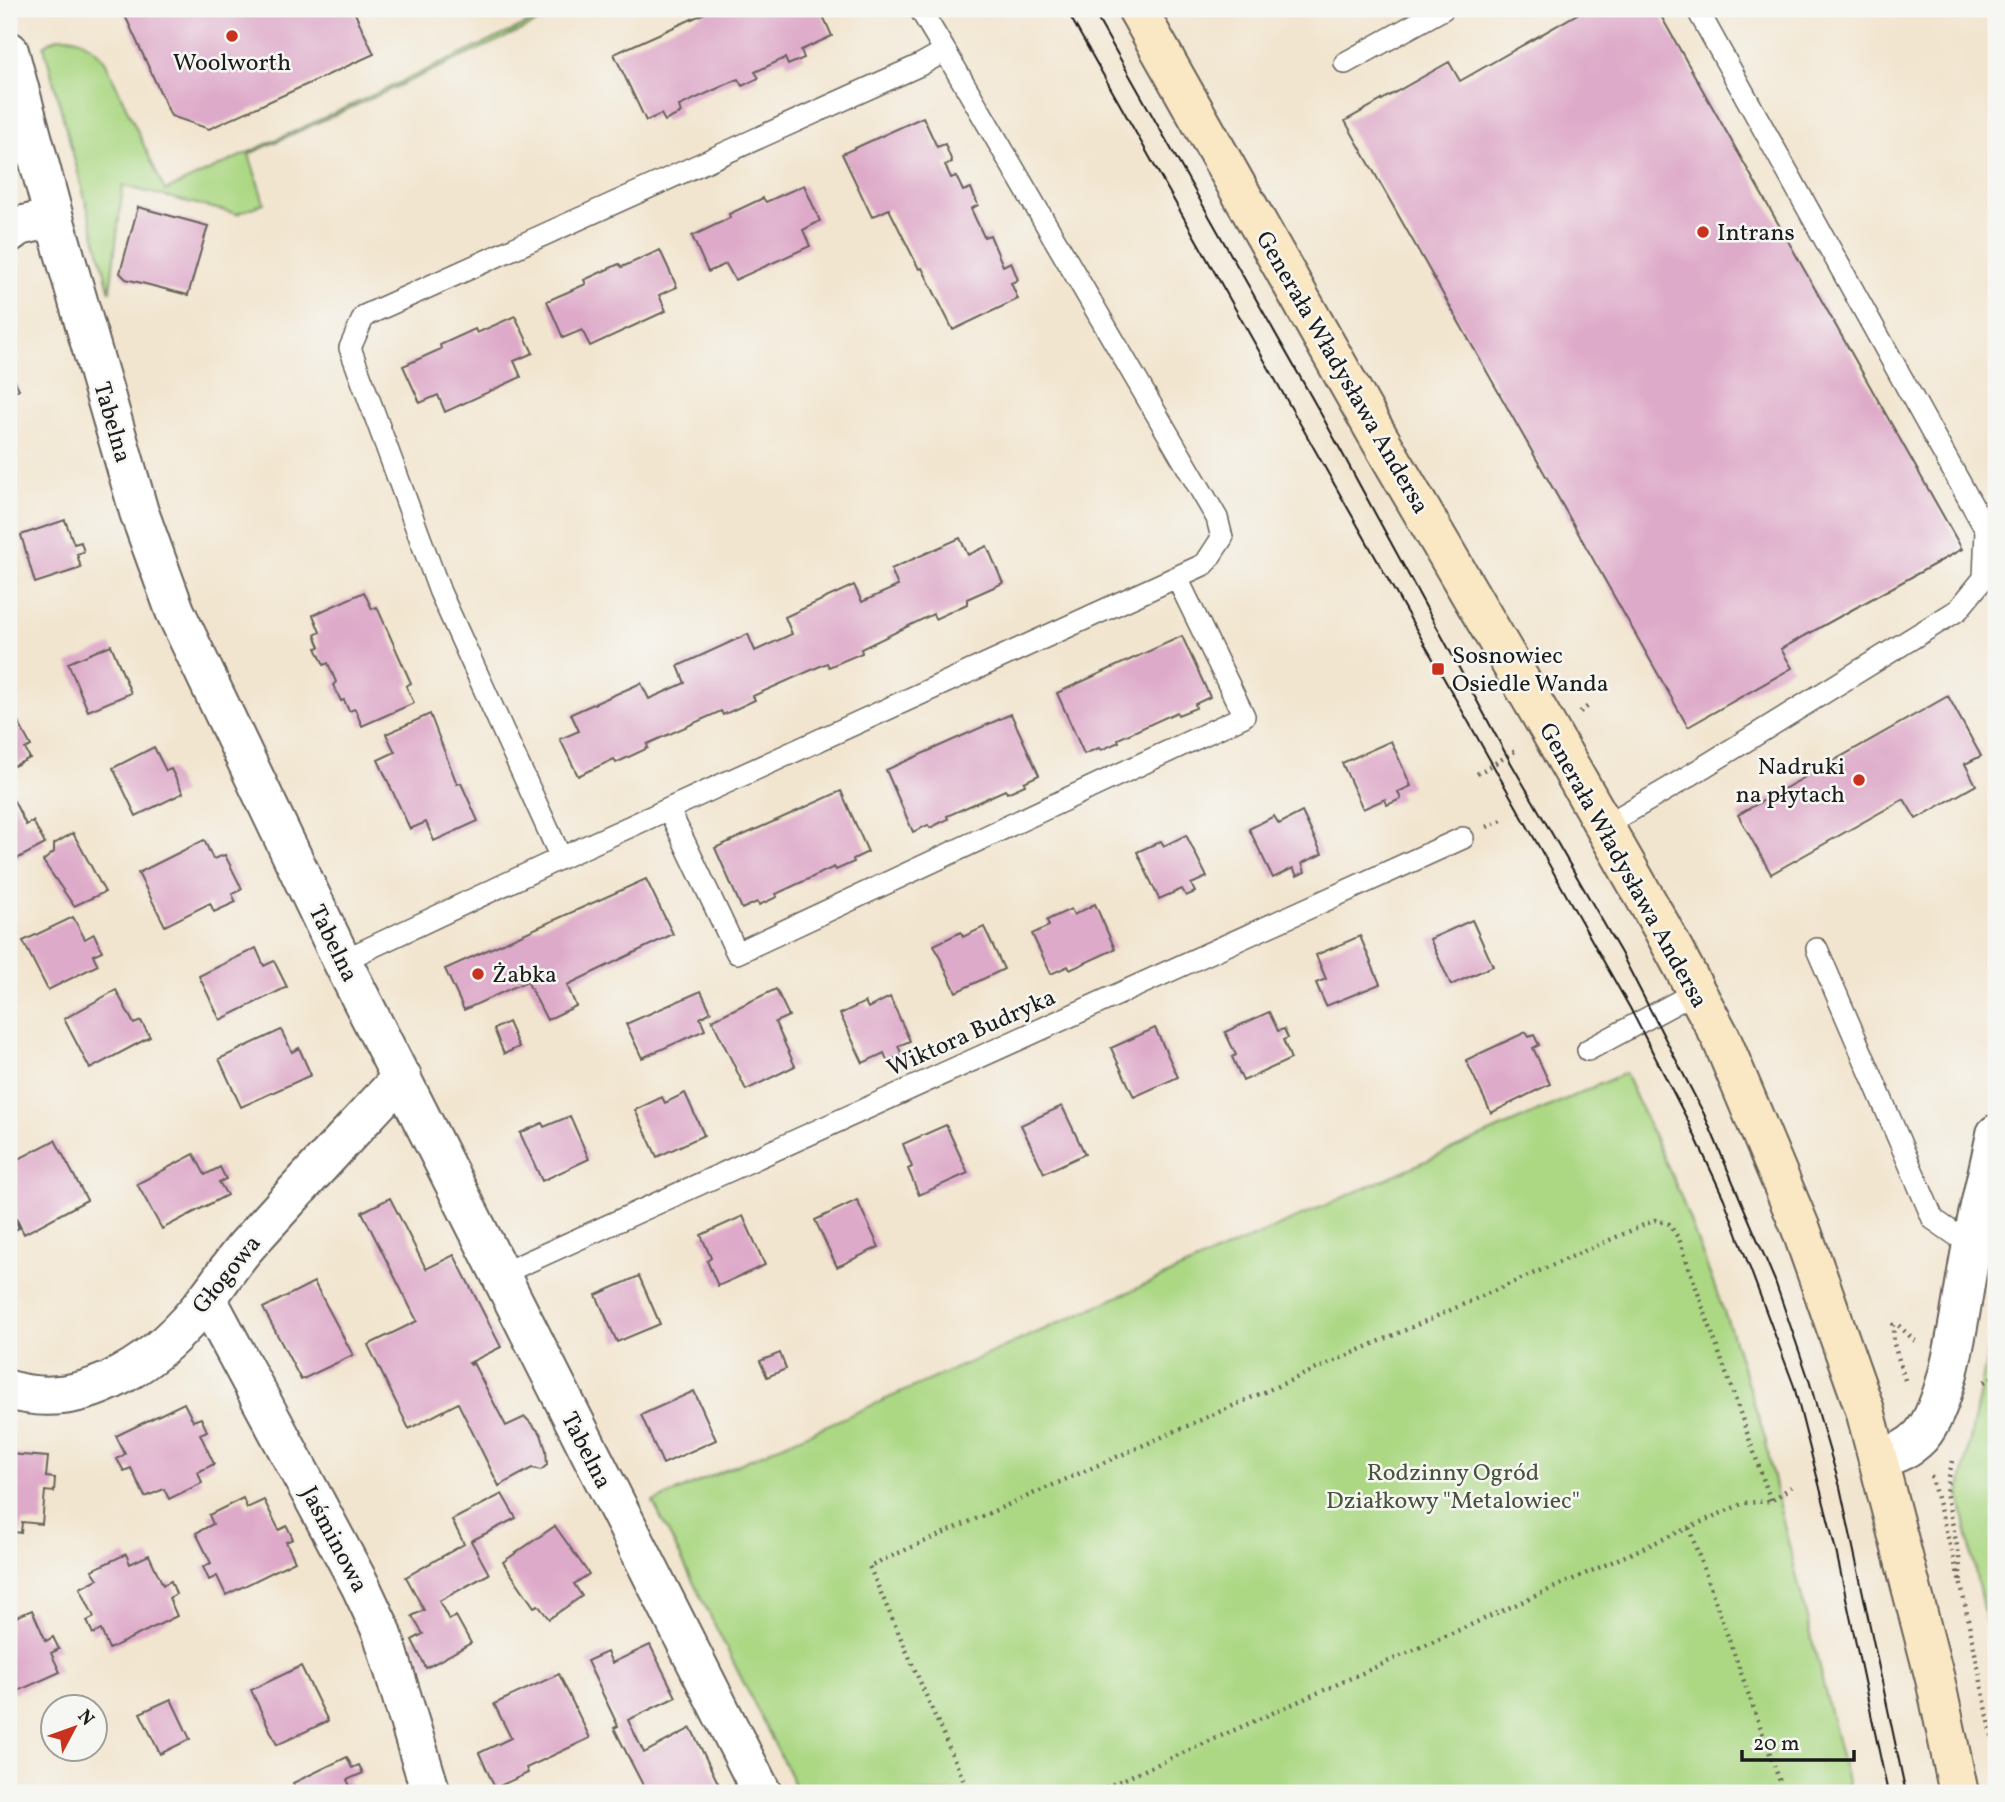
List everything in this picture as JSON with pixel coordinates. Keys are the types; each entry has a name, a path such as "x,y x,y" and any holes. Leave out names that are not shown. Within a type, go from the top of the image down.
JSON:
{"main road":[{"name":"Generała Władysława Andersa","path":"1138,9 1376,431 1604,826 1721,1038 1801,1229 1864,1410 1935,1679 1959,1793"}],"street":[{"name":"Tabelna","path":"9,51 139,512 175,611 342,961 762,1793"},
{"path":"9,233 19,226 54,218"},
{"name":"Głogowa","path":"9,1390 27,1396 80,1392 109,1382 140,1364 181,1329 247,1245 402,1077"},
{"path":"1879,1459 1906,1450 1921,1436 1934,1415 1946,1382 1996,1134"},
{"name":"Jaśminowa","path":"207,1299 360,1585 382,1632 431,1793"}],"lane":[{"path":"342,961 561,858 1177,578 1205,564 1222,538 1217,518 920,9"},
{"path":"1345,63 1443,9"},
{"path":"1604,826 1958,610 1984,578 1986,530 1696,9"},
{"path":"561,858 440,592 350,348 364,316 920,65 945,51"},
{"path":"669,810 737,953 1244,716 1177,578"},
{"name":"Wiktora Budryka","path":"501,1274 1463,838"},
{"path":"1816,949 1933,1219 1972,1246"},
{"path":"1588,1050 1696,992"}],"path":[{"path":"1477,774 1518,750"},
{"path":"970,1793 869,1566 1655,1220 1669,1224 1679,1239 1772,1501"},
{"path":"1093,1793 1744,1503 1772,1501 1791,1487"},
{"path":"1689,1528 1784,1793"},
{"path":"1961,1586 1996,1755"}],"green space":[{"path":"559,9 568,9 249,154 264,203 237,214 123,186 110,292 44,46 52,40 69,37 85,42 105,61 165,191"},
{"name":"Rodzinny Ogród Działkowy \"Metalowiec\"","path":"1625,1073 1679,1192 1730,1328 1765,1438 1850,1793 799,1793 653,1502"},
{"path":"1996,1313 1996,1670 1959,1494"}],"building":[{"path":"122,9 353,9 374,54 209,129 171,116"},
{"path":"714,9 820,9 832,36 801,50 804,58 788,65 785,58 755,72 759,78 742,86 738,79 679,106 681,113 665,121 661,114 646,121 614,54"},
{"path":"1586,9 1657,9 1962,549 1781,649 1792,668 1688,727 1345,121 1449,62 1460,81"},
{"path":"923,117 937,147 945,144 952,162 945,165 951,178 956,176 963,191 971,188 978,205 971,209 984,237 990,235 1003,266 1011,262 1018,280 1011,283 1018,299 953,330 889,209 872,217 842,154"},
{"path":"804,185 820,221 803,230 810,246 735,280 726,264 708,272 692,236 763,198 766,202"},
{"path":"138,207 208,226 188,295 126,279 120,273"},
{"path":"660,250 677,287 659,295 666,311 590,346 582,330 563,338 547,301 586,284 584,280 619,264 622,267"},
{"path":"515,316 533,353 514,361 521,377 445,412 438,395 420,403 403,366 441,349 440,345 475,329 477,333"},
{"path":"9,371 19,389 9,395"},
{"path":"65,520 74,544 81,542 84,552 77,554 81,568 35,583 21,535"},
{"path":"960,538 968,555 987,546 1003,583 967,599 967,604 935,619 933,614 861,649 862,653 829,667 827,663 753,696 755,700 723,715 721,711 647,744 648,748 616,763 614,759 578,776 560,739 579,731 571,714 641,683 649,699 685,683 678,666 748,634 755,651 792,634 785,617 854,585 862,602 898,586 891,569"},
{"path":"364,592 372,609 377,607 411,683 406,686 414,703 362,726 355,709 349,711 344,700 341,701 333,685 336,682 328,663 324,665 316,648 320,647 315,635 320,632 313,615"},
{"path":"1182,636 1210,697 1195,704 1196,708 1178,715 1177,712 1118,739 1119,742 1084,754 1057,693"},
{"path":"111,645 131,693 88,711 68,663"},
{"path":"1948,696 1981,756 1965,764 1976,785 1916,819 1904,799 1771,874 1738,815"},
{"path":"430,714 457,784 461,783 478,821 434,841 426,822 410,829 378,760 395,752 386,734"},
{"path":"1011,714 1039,775 1024,782 1025,785 1007,793 1005,790 947,816 948,819 930,828 928,825 913,832 886,770"},
{"path":"17,720 31,746 25,749 30,758 14,766 9,757 9,725"},
{"path":"1391,741 1411,786 1398,792 1401,799 1387,805 1385,799 1363,809 1342,763"},
{"path":"154,747 166,771 171,769 183,793 136,816 113,768"},
{"path":"841,791 868,852 853,859 854,862 836,870 834,867 776,894 777,897 742,909 715,848"},
{"path":"14,801 26,825 33,821 45,844 9,863 9,804"},
{"path":"1302,812 1322,854 1302,863 1305,872 1297,876 1293,868 1273,878 1249,829 1274,816 1279,824"},
{"path":"73,833 105,892 74,906 43,861 54,852 54,844"},
{"path":"1186,835 1207,877 1191,884 1195,892 1186,896 1182,889 1159,899 1137,852 1161,841 1164,846"},
{"path":"204,840 213,859 225,855 242,889 232,894 236,902 214,912 210,903 165,926 138,873"},
{"path":"646,879 673,934 567,985 576,1006 547,1020 527,981 464,1010 445,969"},
{"path":"1095,904 1115,949 1070,970 1068,966 1051,974 1032,934 1049,926 1047,920 1071,909 1074,915"},
{"path":"73,917 85,939 94,934 102,951 93,955 98,965 48,990 23,941"},
{"path":"1472,920 1493,966 1451,985 1430,939"},
{"path":"984,927 1004,969 956,992 934,945 961,932 963,937"},
{"path":"1360,936 1380,984 1326,1006 1316,983 1326,979 1316,955"},
{"path":"256,948 264,966 274,961 287,987 220,1020 199,976"},
{"path":"776,989 789,1016 775,1022 795,1066 746,1090 712,1020"},
{"path":"116,990 134,1024 141,1021 150,1037 90,1069 64,1019"},
{"path":"701,991 711,1012 700,1018 705,1030 642,1058 626,1024"},
{"path":"890,997 910,1041 898,1046 902,1055 888,1062 884,1053 863,1063 840,1014 865,1002 868,1008"},
{"path":"1269,1012 1278,1031 1284,1029 1288,1038 1283,1040 1291,1059 1243,1081 1232,1057 1236,1055 1225,1032"},
{"path":"508,1022 519,1047 504,1054 494,1029"},
{"path":"1155,1028 1178,1077 1134,1097 1111,1048"},
{"path":"281,1030 292,1052 299,1048 311,1075 241,1107 219,1059"},
{"path":"1526,1032 1529,1037 1534,1035 1539,1045 1533,1048 1550,1084 1491,1113 1466,1060"},
{"path":"685,1093 704,1135 657,1157 635,1110 662,1097 665,1103"},
{"path":"1062,1106 1085,1154 1044,1173 1021,1125"},
{"path":"570,1116 589,1159 542,1181 520,1133 542,1123 544,1127"},
{"path":"946,1125 968,1173 919,1195 908,1169 912,1167 903,1144"},
{"path":"55,1140 87,1200 24,1234 9,1204 9,1164"},
{"path":"194,1154 205,1175 220,1167 226,1179 219,1182 227,1195 162,1229 137,1184"},
{"path":"390,1198 426,1269 454,1255 501,1347 469,1363 473,1363 506,1426 525,1417 541,1434 547,1465 541,1470 532,1468 499,1486 458,1403 409,1429 368,1345 417,1321 362,1212"},
{"path":"857,1200 879,1247 837,1267 815,1220"},
{"path":"9,1207 19,1228 9,1233"},
{"path":"743,1216 765,1265 718,1286 707,1261 711,1258 701,1235"},
{"path":"639,1276 660,1324 617,1342 596,1295"},
{"path":"314,1282 353,1355 301,1380 263,1308"},
{"path":"780,1353 786,1369 767,1377 760,1361"},
{"path":"694,1391 716,1440 663,1464 641,1415"},
{"path":"184,1403 193,1421 201,1418 207,1431 200,1434 214,1464 198,1472 202,1483 169,1499 164,1489 145,1497 131,1468 124,1471 117,1459 125,1454 116,1436"},
{"path":"9,1454 48,1457 46,1477 55,1478 54,1492 45,1491 42,1524 22,1522 21,1533 9,1531"},
{"path":"502,1494 516,1518 471,1541 489,1574 439,1601 449,1620 456,1616 471,1643 426,1668 412,1640 423,1634 412,1616 424,1610 406,1577 464,1544 452,1520"},
{"path":"243,1498 247,1508 264,1500 279,1530 287,1526 293,1539 286,1542 295,1561 226,1595 217,1576 209,1580 203,1567 211,1563 196,1533 213,1524 209,1515"},
{"path":"555,1526 589,1574 574,1584 582,1596 549,1619 538,1605 534,1607 503,1562"},
{"path":"126,1554 130,1564 149,1555 163,1585 171,1581 176,1594 169,1598 177,1616 109,1649 101,1630 93,1634 87,1621 94,1617 80,1588 98,1579 92,1570"},
{"path":"9,1608 14,1618 32,1610 46,1641 53,1637 59,1649 51,1653 60,1672 9,1695"},
{"path":"650,1645 676,1697 628,1720 644,1753 691,1728 723,1793 647,1793 614,1728 618,1726 587,1661 607,1652 612,1663"},
{"path":"301,1666 328,1721 277,1745 251,1690"},
{"path":"559,1674 590,1738 526,1768 528,1773 495,1788 479,1753 511,1738 494,1704"},
{"path":"171,1699 190,1739 160,1754 140,1713"},
{"path":"347,1757 352,1768 359,1765 363,1773 347,1780 354,1793 298,1793 293,1783"}],"tram line":[{"path":"1066,9 1630,1008 1688,1121 1724,1199 1794,1386 1836,1551 1888,1793"},
{"path":"1092,9 1321,414 1507,756 1621,953 1704,1114 1775,1281 1809,1380 1840,1487 1906,1793"}],"place":[{"name":"Woolworth","path":"232,36"},
{"name":"Intrans","path":"1703,232"},
{"name":"Sosnowiec Osiedle Wanda","path":"1438,669"},
{"name":"Nadruki na płytach","path":"1859,780"},
{"name":"Żabka","path":"478,974"}]}
